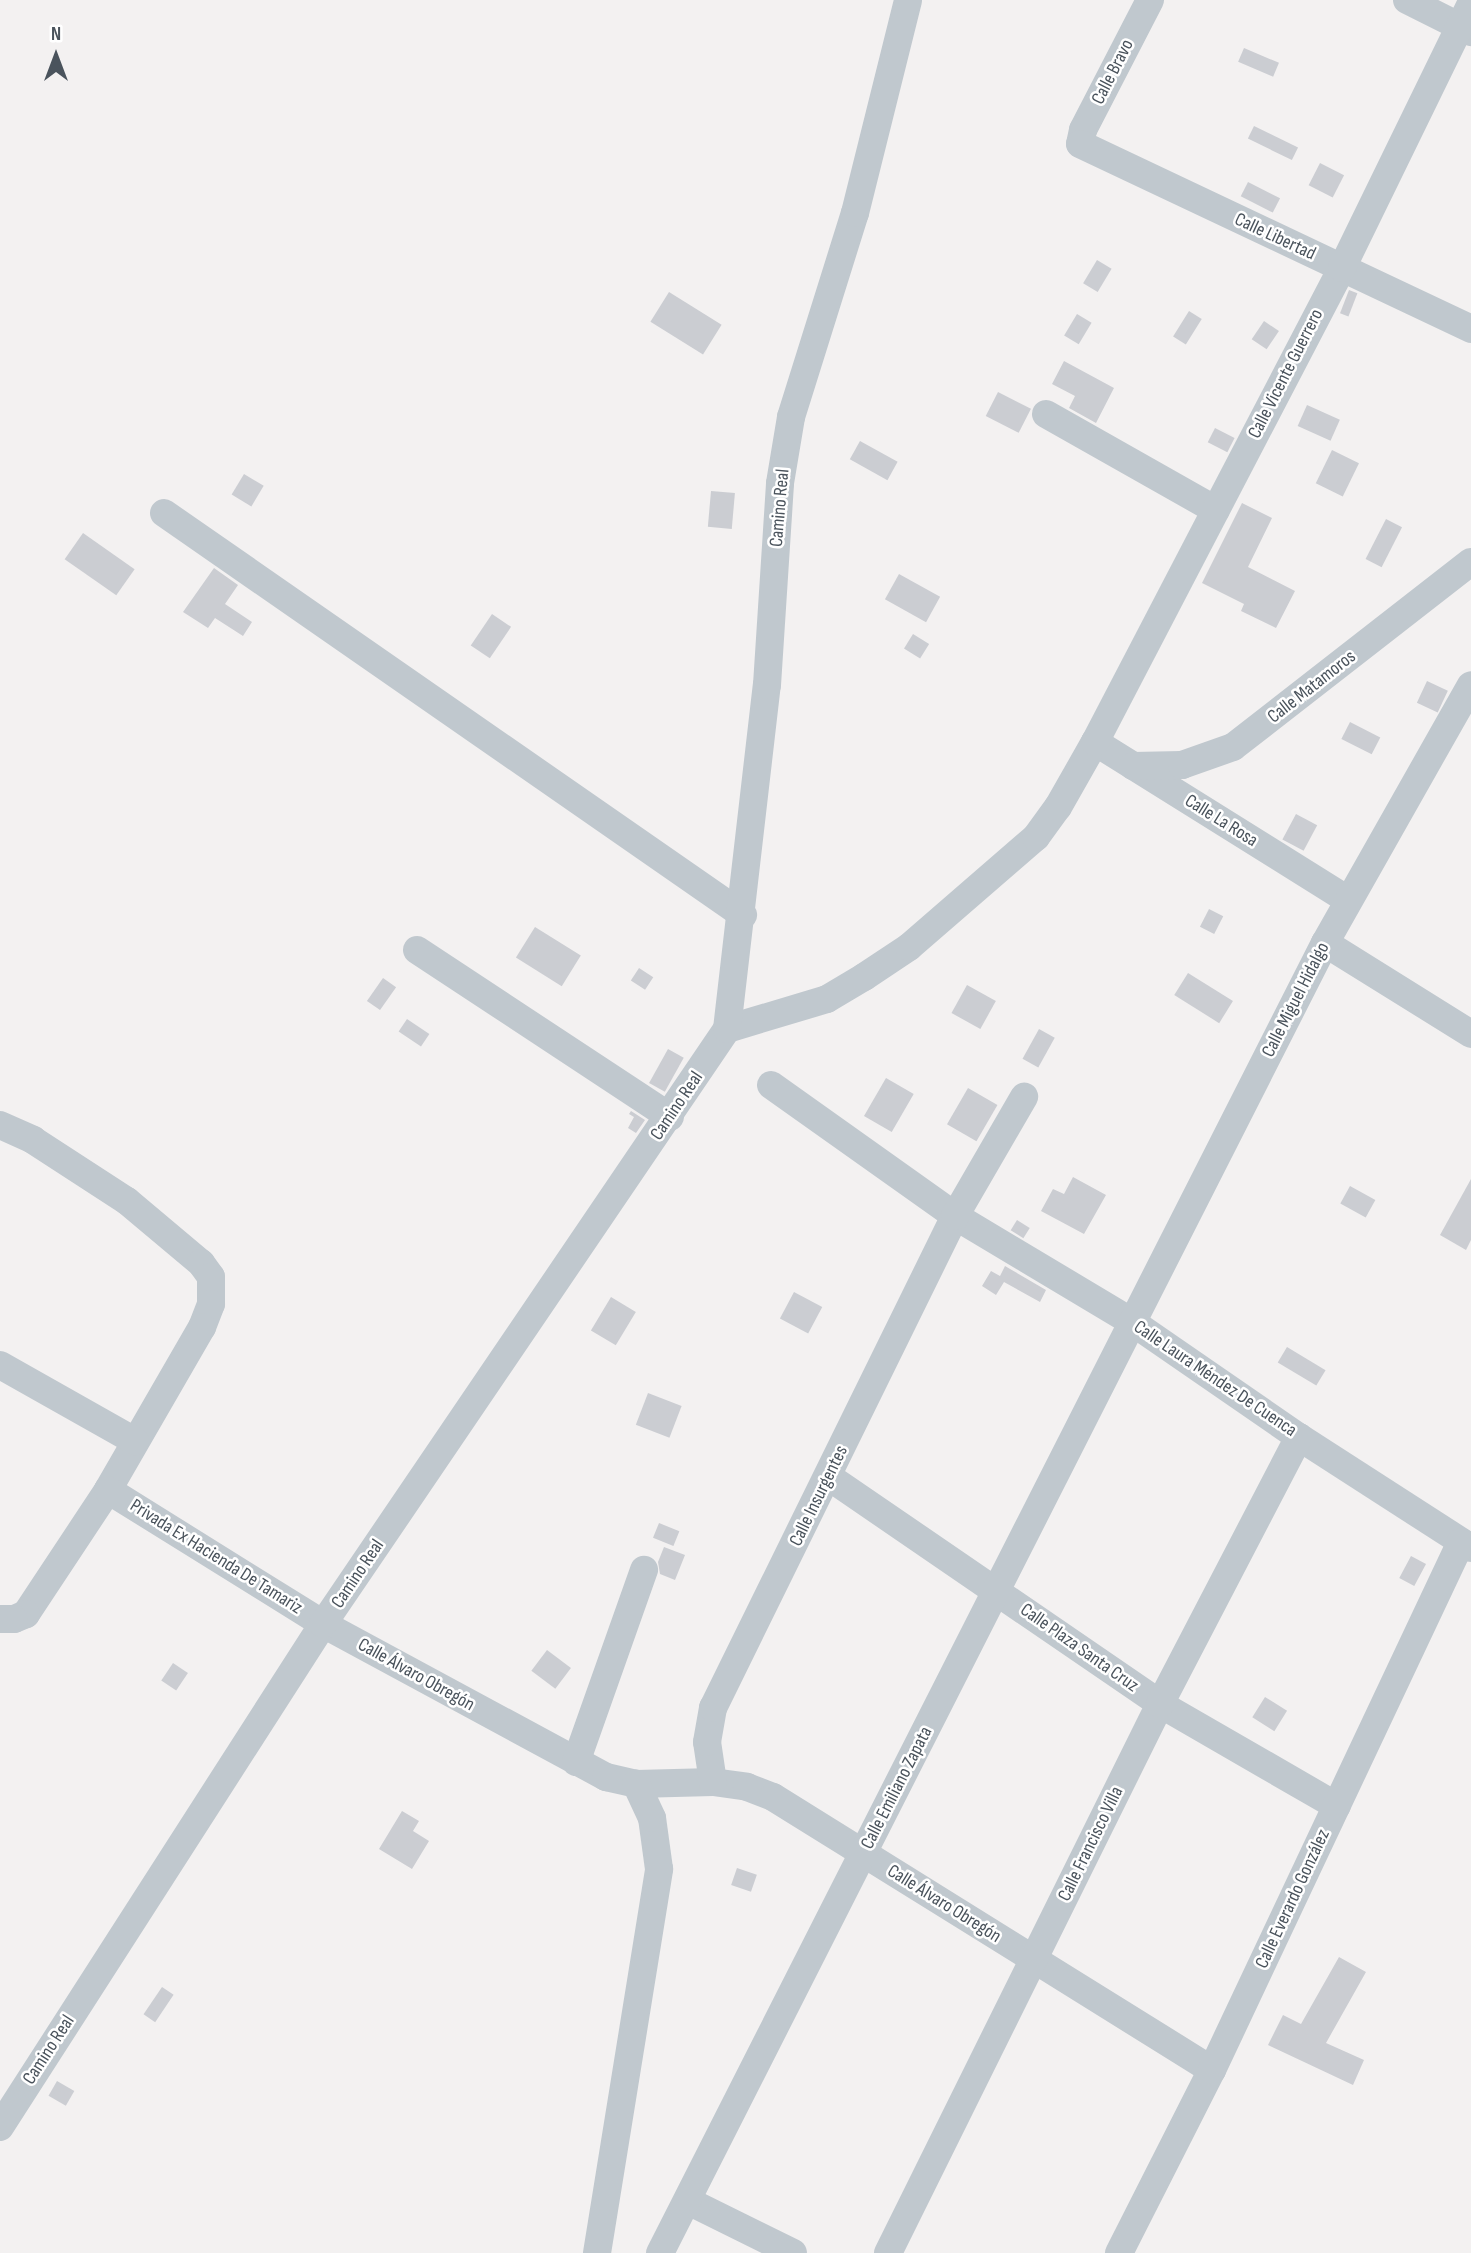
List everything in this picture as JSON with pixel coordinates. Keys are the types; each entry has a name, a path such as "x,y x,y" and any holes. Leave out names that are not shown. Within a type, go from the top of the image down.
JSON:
{"street":[{"name":"Camino Real","path":"0,2127 323,1624 727,1029 743,915 768,685 780,483 789,430 855,213 908,0"},
{"name":"Calle Bravo","path":"1080,144 1083,130 1150,0"},
{"path":"1407,0 1467,20"},
{"name":"Calle Vicente Guerrero","path":"1095,742 1342,268 1467,20"},
{"name":"Calle Libertad","path":"1080,144 1471,329"},
{"path":"1046,414 1216,510"},
{"path":"164,513 743,915"},
{"name":"Calle Matamoros","path":"1133,765 1182,765 1233,747 1471,562"},
{"name":"Calle Miguel Hidalgo","path":"1132,1322 1348,900 1463,721 1471,685"},
{"path":"727,1029 827,999 909,947 1036,837 1095,742"},
{"name":"Calle La Rosa","path":"1095,742 1348,900"},
{"path":"1325,943 1471,1034"},
{"path":"417,950 670,1116"},
{"name":"Calle Laura Méndez De Cuenca","path":"771,1085 955,1216 1132,1322 1299,1437 1466,1545"},
{"name":"Calle Insurgentes","path":"713,1782 707,1742 713,1708 829,1477 955,1216 1024,1097"},
{"name":"Privada Ex Hacienda De Tamariz","path":"0,1125 33,1140 127,1200 201,1263 211,1277 211,1304 202,1327 108,1490 26,1614 14,1619 0,1619"},
{"name":"Calle Emiliano Zapata","path":"660,2253 998,1592 1132,1322"},
{"path":"0,1365 135,1441"},
{"name":"Calle Francisco Villa","path":"888,2253 1160,1704 1299,1437"},
{"name":"Calle Plaza Santa Cruz","path":"829,1477 1160,1704 1337,1806"},
{"name":"Privada Ex Hacienda De Tamariz","path":"108,1490 323,1624"},
{"name":"Calle Everardo González","path":"1119,2253 1212,2070 1337,1806 1466,1545"},
{"path":"576,1762 644,1570"},
{"name":"Calle Álvaro Obregón","path":"323,1624 606,1777 636,1784 713,1782 747,1787 773,1797 1212,2070"},
{"path":"597,2253 659,1869 652,1818 636,1784"},
{"path":"688,2201 793,2253"}],"building":[{"path":"1244,48 1279,63 1273,77 1238,62"},
{"path":"1254,126 1298,147 1292,160 1248,139"},
{"path":"1320,163 1344,175 1333,198 1309,185"},
{"path":"1248,182 1280,198 1273,213 1241,196"},
{"path":"1097,260 1112,269 1098,292 1083,283"},
{"path":"1349,290 1357,293 1348,317 1340,313"},
{"path":"669,292 722,325 703,355 650,322"},
{"path":"1189,311 1202,319 1186,344 1173,336"},
{"path":"1077,314 1092,323 1079,344 1064,335"},
{"path":"1264,321 1279,331 1267,349 1252,339"},
{"path":"1064,361 1114,388 1096,423 1069,408 1075,396 1052,384"},
{"path":"998,392 1031,409 1019,433 986,416"},
{"path":"1307,405 1340,420 1331,441 1298,426"},
{"path":"1215,428 1235,438 1227,452 1208,442"},
{"path":"860,441 898,462 887,480 850,459"},
{"path":"1332,450 1359,463 1343,496 1316,483"},
{"path":"244,474 264,486 251,506 232,495"},
{"path":"711,491 735,493 732,529 708,527"},
{"path":"1242,503 1272,518 1248,567 1295,591 1276,628 1241,611 1244,604 1202,583"},
{"path":"1386,519 1402,527 1382,567 1366,559"},
{"path":"83,533 135,569 116,595 65,559"},
{"path":"214,568 238,585 225,604 252,622 243,636 215,618 208,628 183,612"},
{"path":"899,574 940,597 926,622 885,599"},
{"path":"492,614 511,627 490,658 471,646"},
{"path":"913,634 929,644 920,658 904,648"},
{"path":"1427,681 1448,691 1438,712 1417,703"},
{"path":"1350,722 1380,737 1372,754 1341,739"},
{"path":"1296,814 1317,825 1304,851 1282,840"},
{"path":"1209,909 1223,916 1214,934 1200,927"},
{"path":"535,927 581,956 562,986 516,958"},
{"path":"639,968 653,977 645,990 631,981"},
{"path":"1188,973 1233,1001 1219,1023 1174,995"},
{"path":"383,978 396,987 380,1010 367,1001"},
{"path":"967,985 996,1001 980,1029 951,1013"},
{"path":"407,1019 429,1034 421,1047 399,1031"},
{"path":"1039,1029 1055,1038 1038,1067 1023,1059"},
{"path":"668,1049 684,1058 665,1092 649,1083"},
{"path":"886,1078 914,1094 892,1132 864,1116"},
{"path":"968,1088 997,1105 976,1141 947,1124"},
{"path":"631,1111 645,1120 636,1133 628,1128 634,1117 629,1114"},
{"path":"1073,1177 1106,1195 1084,1234 1041,1211 1053,1189 1064,1194"},
{"path":"1471,1179 1471,1240 1466,1250 1440,1235"},
{"path":"1350,1186 1375,1200 1366,1218 1340,1203"},
{"path":"1017,1220 1030,1228 1023,1238 1011,1230"},
{"path":"1005,1266 1046,1290 1040,1302 1004,1282 996,1295 982,1286 991,1271 1000,1276"},
{"path":"794,1292 822,1307 808,1334 780,1318"},
{"path":"611,1297 636,1312 616,1345 591,1330"},
{"path":"1287,1347 1326,1370 1316,1386 1278,1362"},
{"path":"648,1393 682,1406 669,1438 636,1425"},
{"path":"659,1523 679,1531 673,1546 653,1538"},
{"path":"664,1547 685,1555 675,1580 660,1574 658,1562"},
{"path":"1411,1556 1426,1564 1414,1586 1399,1578"},
{"path":"547,1650 571,1668 555,1689 531,1671"},
{"path":"173,1663 188,1673 176,1690 161,1680"},
{"path":"1265,1697 1287,1711 1274,1731 1252,1717"},
{"path":"402,1811 419,1821 413,1831 429,1841 412,1869 379,1849"},
{"path":"737,1868 757,1875 751,1892 731,1885"},
{"path":"1339,1957 1366,1972 1326,2043 1364,2060 1353,2085 1268,2045 1283,2015 1301,2024"},
{"path":"162,1987 174,1995 155,2022 144,2014"},
{"path":"57,2081 74,2091 66,2106 48,2096"}]}
